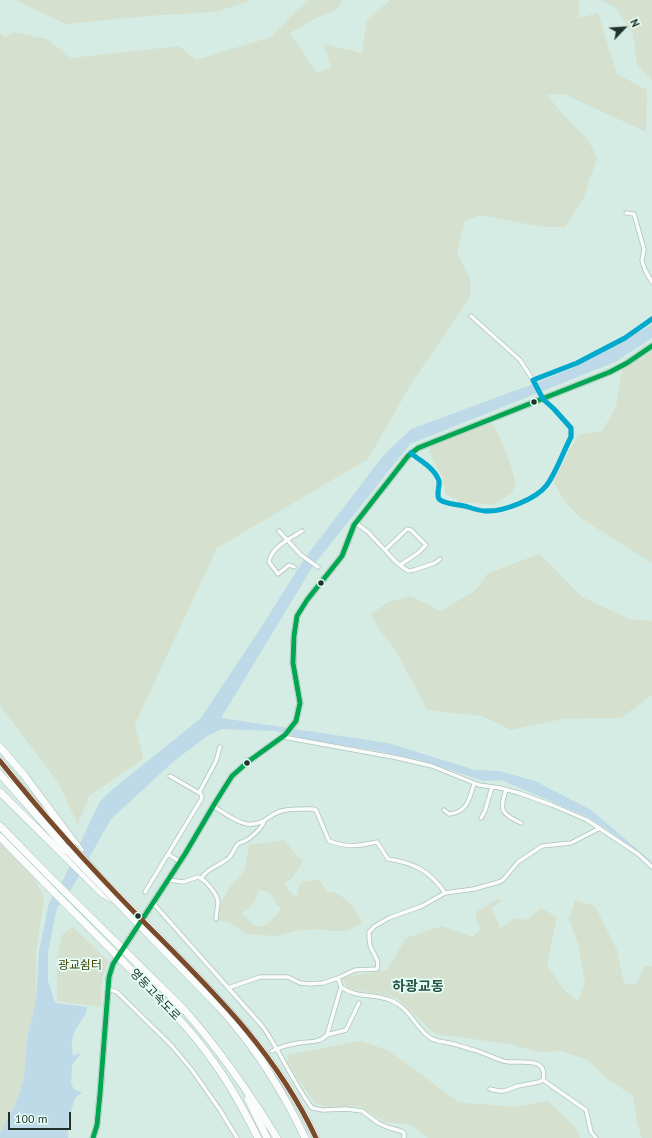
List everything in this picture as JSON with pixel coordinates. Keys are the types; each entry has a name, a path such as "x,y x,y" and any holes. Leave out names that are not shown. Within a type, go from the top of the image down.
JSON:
{"highway":[{"path":"0,747 24,775 70,849"},
{"path":"0,761 70,849"},
{"path":"0,774 115,900 224,1004 266,1053 290,1089 316,1138"},
{"path":"0,792 70,849 99,876 221,1009 260,1057 293,1113 305,1138"},
{"name":"영동고속도로","path":"0,826 47,880 179,1019 211,1057 243,1107 257,1137"},
{"name":"영동고속도로","path":"0,837 152,978 186,1013 217,1050 255,1102 277,1138"},
{"name":"영동고속도로","path":"217,1050 240,1084 267,1138"}],"street":[{"path":"626,213 634,214 636,219 644,249 642,261 652,282"},
{"path":"411,454 433,471 439,483 438,495 440,499 447,503 460,504 484,512 508,507 534,497 547,485 571,436 571,428 542,397 534,381 520,360 471,316"},
{"path":"534,381 589,357 625,338 652,319"},
{"path":"93,1138 97,1125 108,989 113,964 180,862 232,776 249,761 284,736 294,725 298,716 300,705 293,663 294,636 297,616 307,600 342,556 356,523 411,454 425,445 542,397 610,372 652,346"},
{"path":"356,523 368,532 400,565 408,570 414,570 435,563 440,559"},
{"path":"385,550 407,529 411,530 426,544 418,553 400,565"},
{"path":"279,531 303,556 317,566"},
{"path":"294,567 289,565 278,574 269,562 274,552 302,531"},
{"path":"284,736 432,766 474,784 506,790 552,805 587,820 600,828 638,854 652,867"},
{"path":"199,792 216,761 220,746"},
{"path":"145,892 202,798 199,792 170,776"},
{"path":"444,810 448,814 463,809 466,806 474,784"},
{"path":"481,818 485,811 492,787"},
{"path":"506,790 502,809 508,817 521,823"},
{"path":"213,806 247,824 264,821 280,811 289,809 316,810 329,841 337,844 352,846 377,842 388,859 405,862 426,872 439,884 445,893"},
{"path":"201,878 206,871 231,857 236,846 250,838 264,825 264,821"},
{"path":"228,988 260,977 288,977 300,983 323,983 355,970 377,969 378,966 376,957 371,948 369,937 371,929 389,918 422,906 445,893 474,889 504,880 518,862 542,846 571,843 600,828"},
{"path":"168,854 180,862"},
{"path":"168,880 183,882 194,878 201,878 206,881 217,897 218,902 216,919"},
{"path":"153,903 263,1027 278,1049 295,1082 312,1108 323,1110 346,1109 362,1112 378,1123 402,1131 404,1133 404,1138"},
{"path":"328,1035 341,987 338,978"},
{"path":"341,987 348,992 385,998 400,1006 427,1036 439,1042 448,1042 505,1061 534,1062 539,1064 543,1070 543,1080"},
{"path":"108,989 117,992 172,1046 206,1088 237,1138"},
{"path":"272,1051 294,1044 312,1042 328,1035 346,1030 359,1003"},
{"path":"490,1088 504,1091 543,1080"},
{"path":"543,1080 586,1110 590,1132 596,1138"}],"green space":[{"path":"15,0 252,0 216,12 146,16 66,24"},
{"path":"309,0 343,0 337,9 290,33 317,73 331,68 324,44 362,53 367,20 390,0 579,0 579,18 598,13 617,74 647,90 646,132 564,94 547,95 588,140 597,157 584,197 565,227 542,227 480,215 465,221 457,252 470,279 470,297 411,384 368,459 217,548 135,724 143,759 89,796 78,825 58,782 0,706 0,33 5,37 14,32 47,39 71,58 179,46 196,60 271,37"},
{"path":"600,0 652,0 652,81 637,64 633,34 616,8"},
{"path":"652,352 652,563 579,517 563,499 553,480 578,435 602,431 616,407 622,370"},
{"path":"489,424 493,425 504,447 516,485 511,493 493,505 462,502 446,495 442,477 429,452 430,447"},
{"path":"540,554 582,597 629,619 652,621 652,695 621,718 563,719 511,730 482,716 427,710 395,649 380,631 371,614 388,602 411,596 441,611 476,590 488,573"},
{"path":"284,840 298,857 304,860 292,878 285,883 287,888 294,896 298,895 299,886 303,881 319,880 328,892 340,895 353,907 362,923 348,931 319,929 295,931 276,936 246,934 230,923 218,920 219,906 229,888 245,870 249,845","holes":["259,890 270,893 278,906 282,908 267,924 263,926 254,925 242,913 253,903"]},
{"path":"0,843 34,878 44,897 36,954 36,1001 27,1038 24,1079 16,1103 0,1133"},
{"path":"497,899 502,901 492,908 500,928 515,918 527,920 541,908 557,917 547,965 564,990 578,1001 585,982 578,944 569,920 575,900 595,906 617,950 624,983 636,985 644,966 652,966 652,1138 642,1138 637,1122 633,1096 606,1078 588,1060 561,1051 537,1052 510,1044 435,1034 396,997 349,989 341,978 387,970 406,938 442,926 472,937 480,930 475,913"},
{"name":"광교쉼터","path":"73,927 109,962 103,978 101,989 101,1007 57,1001 57,956 62,935"},
{"path":"360,1041 387,1050 458,1102 513,1107 548,1101 576,1128 580,1138 428,1138 411,1125 385,1122 360,1106 331,1108 315,1103 290,1067 287,1055"}],"water":[{"path":"652,324 652,338 615,362 410,444 313,566 221,718 388,743 475,770 499,771 535,781 591,810 652,862 652,866 614,834 586,816 501,780 484,781 420,760 373,750 304,739 276,731 222,729 207,736 173,762 111,819 72,888 57,908 48,951 48,981 55,1003 87,1007 85,1014 74,1032 72,1040 73,1056 81,1053 72,1065 71,1084 74,1089 82,1093 75,1098 68,1122 68,1138 0,1138 0,1133 16,1103 24,1079 27,1038 36,1001 39,951 49,903 64,878 99,803 108,793 201,718 305,558 383,456 411,429 533,384 577,366 627,340"}],"transit line":[{"path":"411,453 427,465 437,476 439,481 438,497 442,501 479,510 493,511 519,504 535,496 546,486 556,469 571,437 571,428 543,399 533,380 577,363 625,338 652,319"},
{"path":"93,1138 97,1125 109,977 113,964 185,854 232,776 249,761 285,735 296,721 300,703 293,663 294,636 297,616 307,600 342,556 354,525 408,456 418,448 610,372 627,363 652,346"},
{"path":"0,761 84,859 237,1019 280,1075 299,1105 316,1138"}],"district":[{"name":"하광교동","path":"418,987"}]}
